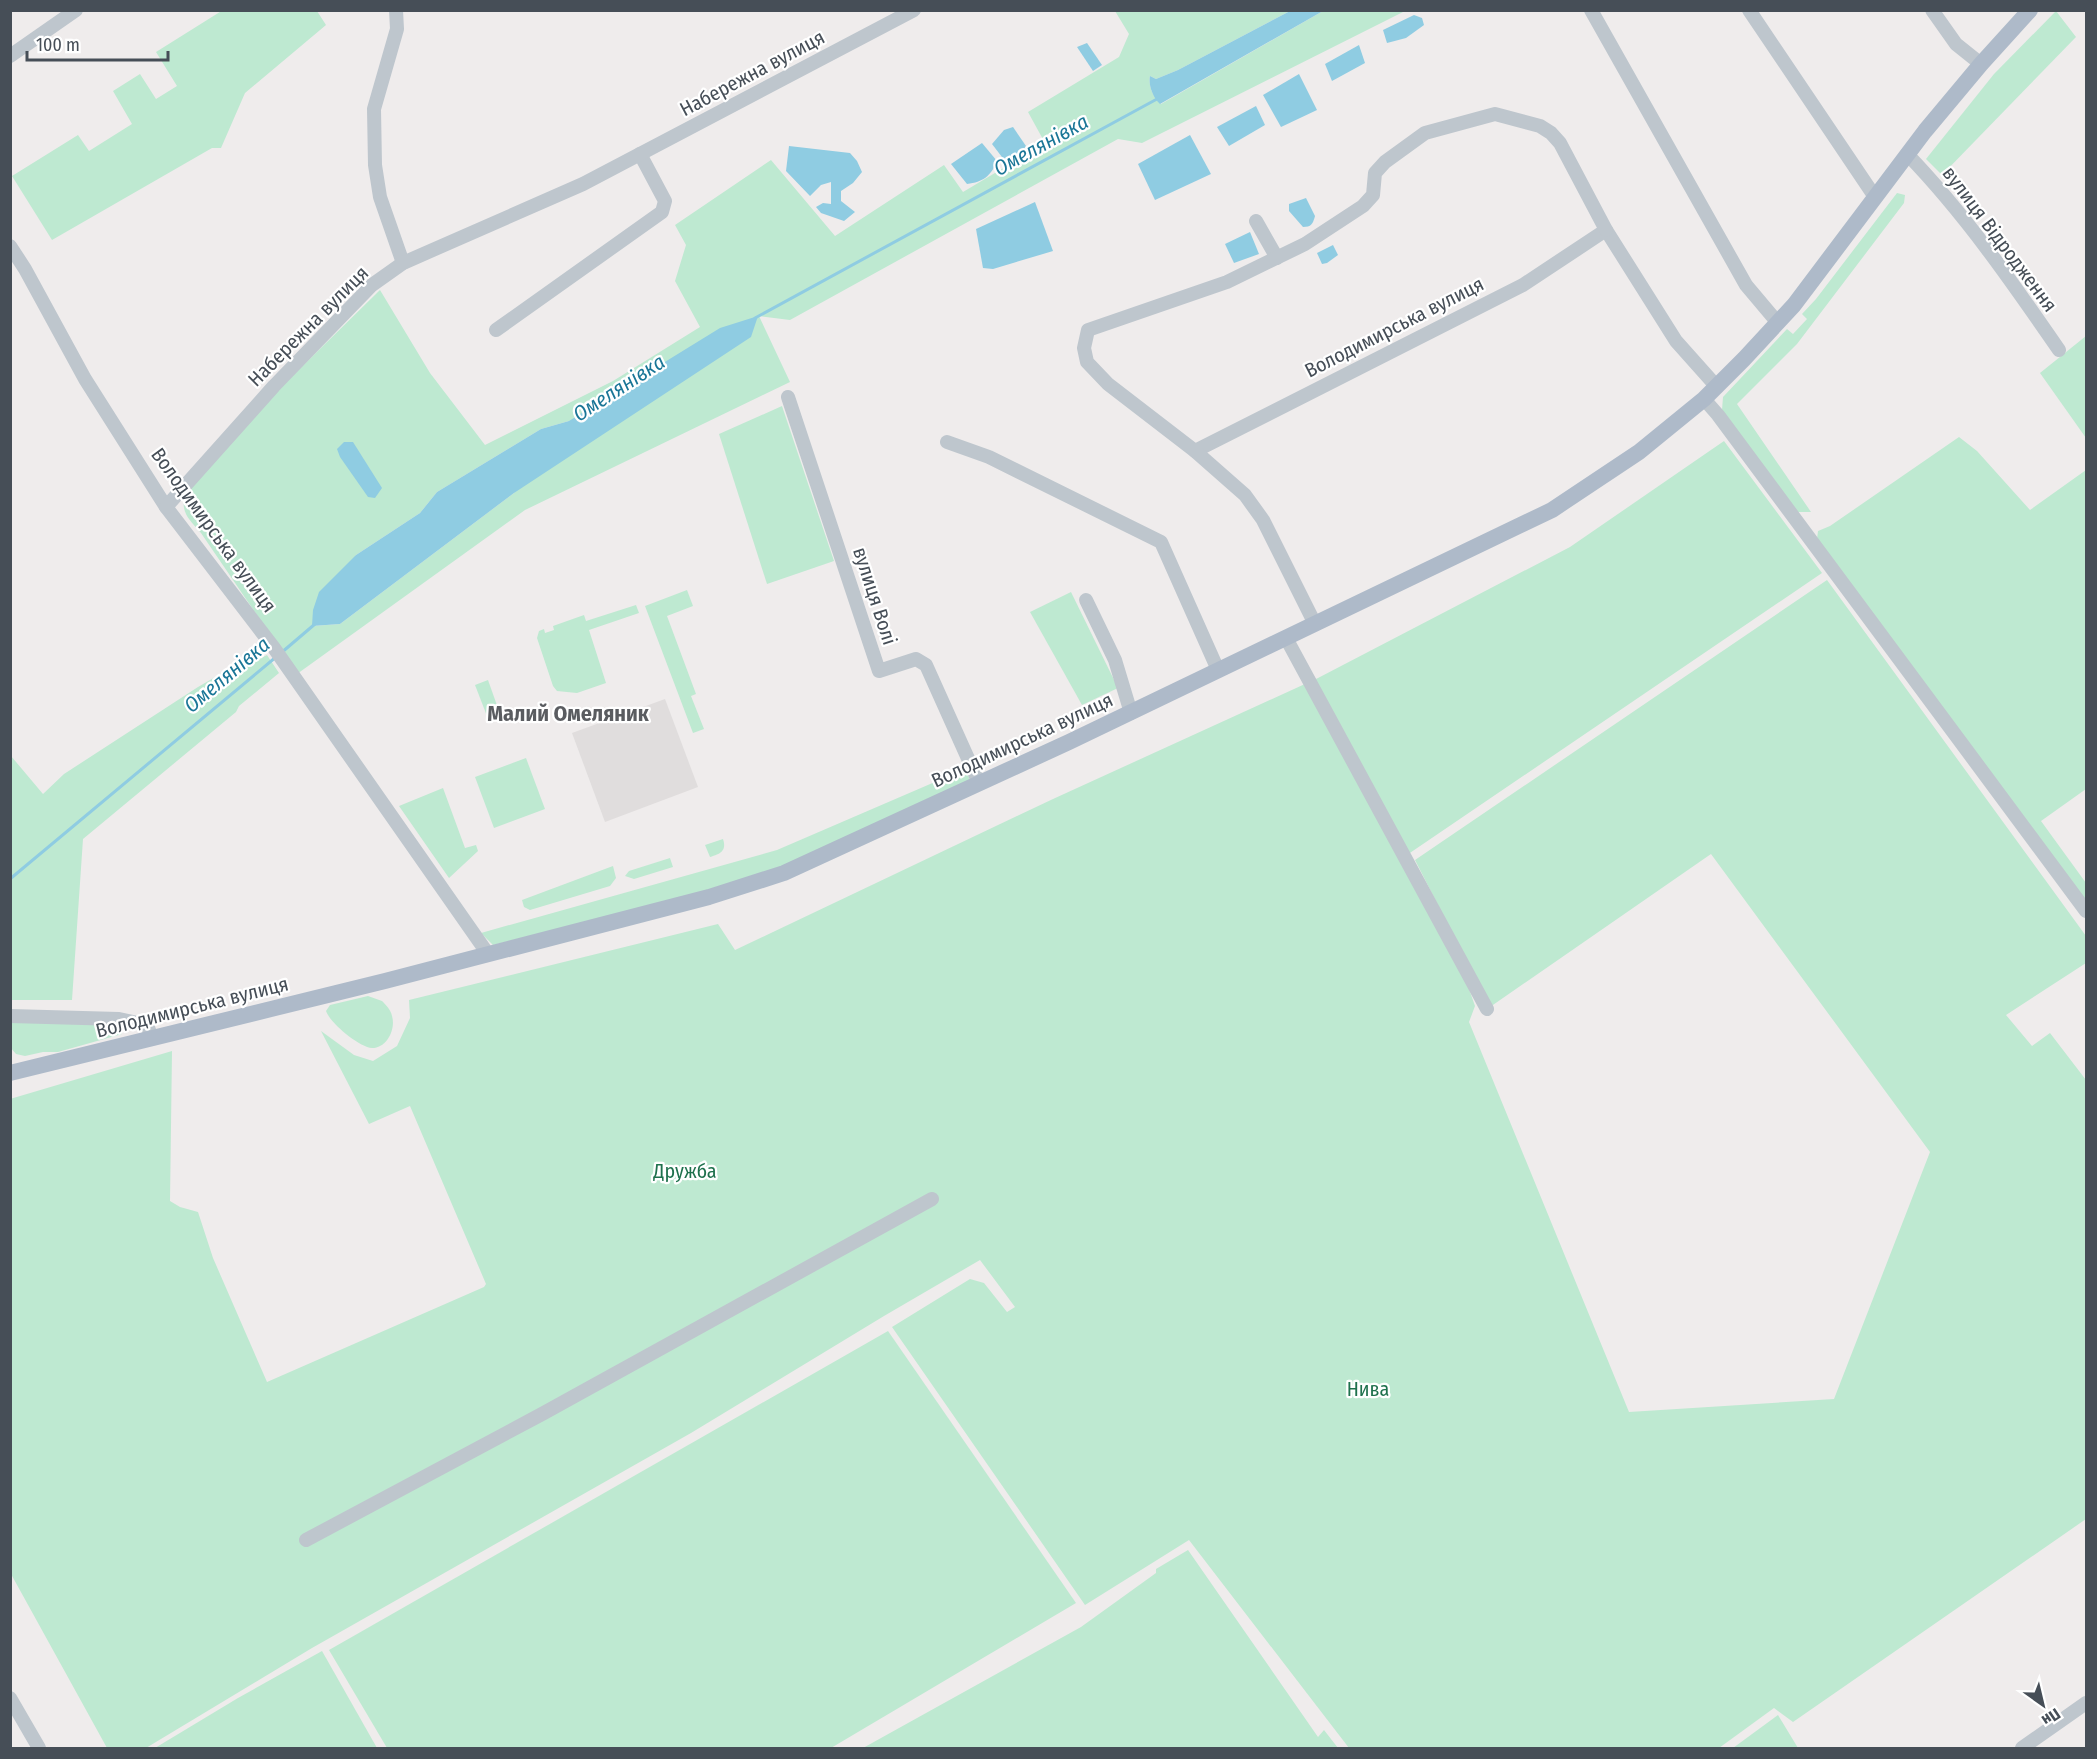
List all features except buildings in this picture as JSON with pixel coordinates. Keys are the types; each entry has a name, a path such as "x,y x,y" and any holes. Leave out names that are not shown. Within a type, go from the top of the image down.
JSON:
{"main road":[{"name":"Володимирська вулиця","path":"10,1073 709,897 784,873 1131,713 1552,510 1640,452 1717,387 1794,305 1907,154 1981,64 2030,10"}],"street":[{"path":"10,56 76,10"},
{"path":"388,10 396,18 374,109 375,165 380,197 403,263"},
{"name":"Набережна вулиця","path":"166,507 274,386 372,285 403,263 583,184 914,10"},
{"path":"1591,10 1746,285 1778,323"},
{"path":"1749,10 1875,197"},
{"path":"1932,10 1956,44 1981,64"},
{"path":"1315,624 1257,512 1245,495 1196,451 1108,384 1087,362 1084,348 1088,330 1227,282 1305,244 1363,206 1373,195 1374,173 1384,162 1425,133 1495,114 1540,126 1560,143 1606,230 1676,341 1717,387"},
{"path":"496,330 662,212 665,201 640,154"},
{"name":"вулиця Відродження","path":"1907,154 1942,191 1991,254 2059,350"},
{"path":"1256,221 1277,258"},
{"name":"Володимирська вулиця","path":"1196,451 1523,285 1606,230"},
{"name":"Володимирська вулиця","path":"10,246 25,268 85,378 166,507 277,652 488,954"},
{"name":"вулиця Волі","path":"788,397 879,671 916,659 926,665 979,783"},
{"path":"1704,399 2086,911"},
{"path":"947,442 989,457 1161,542 1218,670"},
{"path":"1086,600 1115,660 1131,713"},
{"path":"1286,638 1487,1009"},
{"path":"10,1016 119,1020 147,1024 152,1038"},
{"path":"306,1540 542,1414 932,1199"},
{"path":"10,1698 39,1749"},
{"path":"2022,1749 2086,1703"}],"shaded area":[{"path":"665,699 698,787 605,822 572,733"}],"green space":[{"path":"223,10 317,11 326,25 245,93 221,148 212,148 52,240 12,176 78,135 89,151 132,124 113,91 140,74 156,99 177,86 156,52"},
{"path":"1115,11 1290,11 1178,70 1156,79 1150,76 1152,91 1161,104 1323,11 1405,11 1142,143 1118,139 790,320 759,316 790,382 525,510 297,674 187,515 184,506 185,493 275,393 380,290 430,373 485,445 613,381 700,327 675,281 686,245 675,225 771,160 835,236 944,165 963,192 1045,143 1028,112 1119,57 1129,34","holes":["569,421 514,493 340,624 313,626 356,555 420,513 437,492 541,429"]},
{"path":"2056,11 2076,37 1942,175 1926,159 1994,74"},
{"path":"1897,193 1905,195 1904,203 1797,344 1737,404 1811,512 1796,512 1722,410 1723,397 1787,329 1793,334 1807,319 1802,314"},
{"path":"2086,336 2086,438 2040,373"},
{"path":"782,406 834,561 767,584 719,434"},
{"path":"1959,437 1977,451 2030,510 2086,470 2086,789 2041,821 2086,883 2086,901 1817,539 1818,531 1830,526"},
{"path":"1724,441 1822,573 1401,859 1469,989 1475,1006 1469,1022 1629,1412 1834,1399 1930,1152 1711,854 1490,1007 1415,860 1827,580 2086,936 2086,963 2006,1015 2032,1046 2050,1033 2086,1080 2086,1519 1793,1722 1774,1708 1719,1748 1349,1748 1189,1540 1085,1605 892,1327 970,1279 984,1283 1007,1312 1015,1307 980,1260 691,1433 312,1648 146,1748 107,1748 11,1574 10,1099 172,1051 170,1201 180,1207 198,1212 213,1258 267,1382 484,1287 486,1284 410,1106 369,1124 321,1031 354,1055 373,1061 397,1046 410,1018 409,1000 718,924 735,950 1053,799 1318,678 1570,547"},
{"path":"687,590 693,606 667,616 696,694 691,696 704,729 693,733 645,606"},
{"path":"1071,592 1118,688 1082,705 1030,612"},
{"path":"636,605 639,613 589,630 606,683 577,693 557,691 553,686 537,638 539,631 544,629 545,633 554,630 553,626 584,615 586,621"},
{"path":"267,655 279,673 239,706 236,712 83,839 72,1000 11,1000 11,756 43,794 64,774 198,687 229,669 237,670"},
{"path":"488,680 499,711 487,716 475,685"},
{"path":"526,758 545,809 494,828 475,777"},
{"path":"965,769 971,782 781,867 689,896 493,945 481,933 777,850"},
{"path":"443,788 465,848 476,845 478,851 449,878 399,806"},
{"path":"723,839 722,851 710,857 705,845"},
{"path":"670,858 673,867 634,879 625,876 629,871"},
{"path":"613,866 616,878 610,886 530,910 524,907 522,900"},
{"path":"368,996 384,1003 391,1012 393,1021 386,1041 372,1048 366,1047 346,1034 333,1022 326,1011 330,1005"},
{"path":"11,1021 119,1026 122,1034 58,1052 43,1052 25,1056 16,1054 11,1048"},
{"path":"888,1331 1076,1603 831,1748 387,1748 329,1650"},
{"path":"1188,1550 1318,1737 1324,1730 1338,1748 863,1748 1081,1627 1156,1573 1156,1569"},
{"path":"322,1651 377,1748 155,1748 238,1698"},
{"path":"1778,1715 1798,1748 1733,1748"}],"water":[{"path":"1290,11 1323,11 1160,104 1155,98 1150,87 1150,76 1156,79 1178,70"},
{"path":"1414,15 1422,18 1424,25 1406,38 1387,43 1383,30"},
{"path":"1087,43 1102,65 1093,71 1077,47"},
{"path":"1359,45 1365,63 1332,81 1325,64"},
{"path":"1299,74 1317,110 1281,127 1263,95"},
{"path":"1256,106 1265,125 1229,146 1217,127"},
{"path":"1013,127 1026,146 1018,157 1005,161 992,144 1004,130"},
{"path":"1190,135 1211,174 1155,200 1138,164"},
{"path":"982,143 997,161 986,177 978,182 967,184 951,164"},
{"path":"789,146 850,153 862,172 853,183 841,191 841,201 855,212 844,221 821,213 816,207 823,203 831,204 831,182 821,185 810,196 786,171"},
{"path":"1306,198 1315,216 1311,224 1303,227 1289,211 1289,204"},
{"path":"1035,202 1053,251 993,269 983,268 976,229"},
{"path":"1250,232 1259,254 1234,263 1225,244"},
{"path":"1333,245 1338,255 1322,264 1317,253"},
{"path":"758,316 751,337 514,493 340,624 312,626 313,610 319,592 356,555 420,513 437,492 541,429 569,421 720,328"},
{"path":"344,442 353,442 382,488 375,498 368,497 340,457 337,449"}],"waterway":[{"name":"Омелянівка","path":"755,318 1157,99"},
{"name":"Омелянівка","path":"281,653 315,624"},
{"name":"Омелянівка","path":"10,879 276,657"}],"district":[{"name":"Малий Омеляник","path":"568,713"}],"park label":[{"name":"Дружба","path":"685,1171"},
{"name":"Нива","path":"1368,1389"}]}
